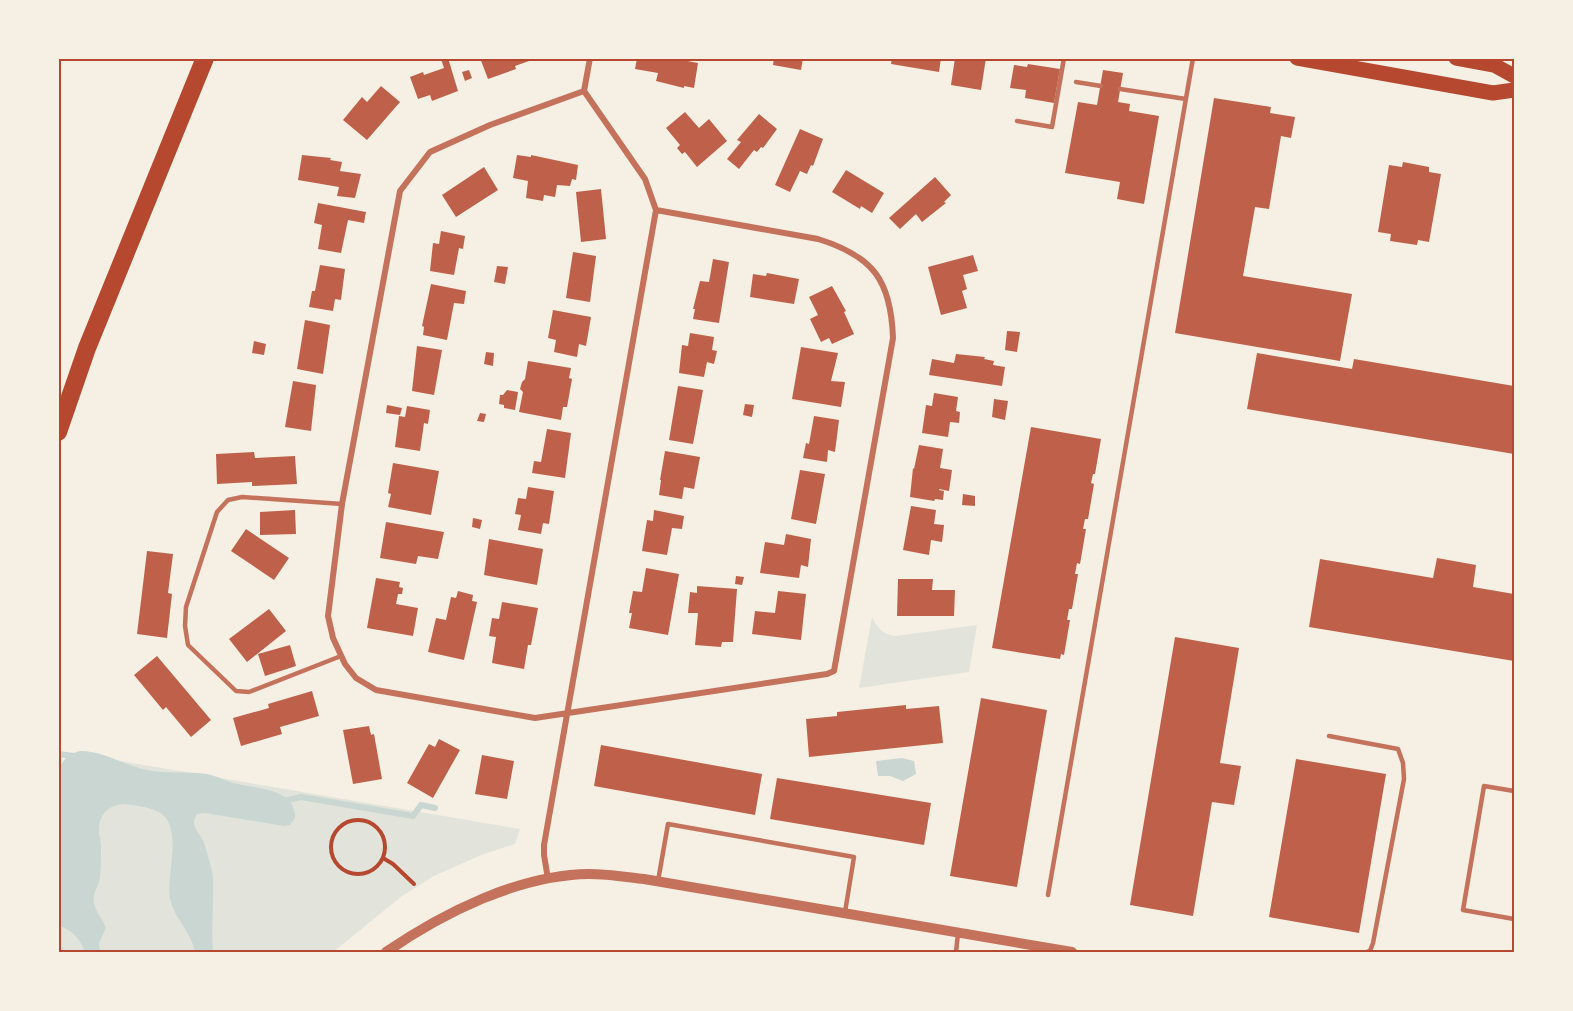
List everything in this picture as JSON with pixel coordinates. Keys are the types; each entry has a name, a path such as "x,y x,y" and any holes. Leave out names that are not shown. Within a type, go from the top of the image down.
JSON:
{"highway":[{"path":"58,432 87,348 205,58"}],"main road":[{"path":"1297,58 1493,93 1515,90"},
{"path":"1456,58 1494,65 1515,76"}],"street":[{"path":"548,879 544,845 656,210 645,179 584,91 590,58"},
{"path":"584,91 490,125 430,152 400,191 342,504 329,594 328,616 333,638 341,656 356,678 376,690 536,718 827,674 834,670 893,338 892,317 887,294 874,272 859,257 841,246 818,239 656,210"},
{"path":"386,952 426,926 469,905 548,879 591,874 658,881 1072,952"}],"lane":[{"path":"1048,895 1192,58"},
{"path":"1017,121 1052,126 1063,59"},
{"path":"1076,82 1101,86"},
{"path":"1120,89 1186,99"},
{"path":"341,656 249,692 236,692 188,645 185,627 186,607 217,512 228,500 242,497 342,504"},
{"path":"1329,736 1398,749 1403,763 1404,779 1373,943 1370,951 1367,952"},
{"path":"1515,791 1484,786 1463,910 1515,919"},
{"path":"658,881 668,824 854,857 845,914"},
{"path":"956,952 958,933"}],"path":[{"path":"360,819 368,822 381,833 385,842 382,858 376,868 368,873 352,874 344,871 333,859 330,843 333,835 344,823 360,819"},
{"path":"382,858 393,864 414,884"}],"shaded area":[{"path":"872,617 882,631 896,636 977,625 969,672 859,688"},
{"path":"80,751 97,753 147,770 199,773 266,789 283,796 294,808 295,818 290,825 284,826 205,813 197,814 194,823 203,841 212,874 213,952 195,952 172,906 169,890 173,845 170,825 159,812 141,806 126,804 115,806 106,811 100,821 100,874 94,903 106,928 99,943 100,952 85,952 75,936 59,926 59,770 67,758"},
{"path":"85,755 520,829 515,844 481,855 434,876 402,896 333,952 59,952 59,931"},
{"path":"902,758 914,761 916,774 903,781 890,776 878,776 876,761"}],"building":[{"path":"448,58 458,91 432,101 430,95 418,99 410,77 444,68 441,59"},
{"path":"480,58 528,58 529,61 515,66 516,69 488,79"},
{"path":"637,58 672,58 698,63 694,88 684,86 684,88 656,81 658,73 635,69"},
{"path":"774,58 803,58 801,70 773,65"},
{"path":"892,58 941,58 939,72 891,64"},
{"path":"955,58 986,58 981,90 951,85"},
{"path":"1028,64 1060,69 1054,103 1025,98 1026,90 1010,88 1014,65 1027,67"},
{"path":"469,70 472,78 465,81 462,72"},
{"path":"1103,70 1123,73 1118,102 1130,104 1129,111 1159,116 1144,204 1117,199 1120,182 1065,173 1078,102 1097,105"},
{"path":"381,86 400,102 367,140 343,120 362,97 367,102"},
{"path":"1214,98 1271,107 1270,113 1295,117 1291,138 1281,136 1269,209 1255,207 1243,276 1352,294 1340,361 1175,333"},
{"path":"685,112 699,128 709,119 727,141 697,167 685,152 682,154 677,148 680,145 666,128"},
{"path":"759,114 777,129 763,148 761,147 757,152 754,150 739,169 727,159 741,142 737,140"},
{"path":"800,129 823,139 813,166 811,165 807,174 800,171 790,192 775,185"},
{"path":"302,155 331,158 330,160 342,162 340,171 361,174 355,198 337,196 339,187 298,180"},
{"path":"517,155 531,157 531,155 578,165 576,180 572,179 570,186 557,185 555,197 544,195 543,201 526,198 528,181 513,178"},
{"path":"1403,162 1429,167 1429,172 1441,174 1429,242 1418,240 1417,245 1390,241 1391,234 1378,232 1389,165 1402,167"},
{"path":"484,167 498,190 456,217 442,195"},
{"path":"846,170 884,193 872,213 861,206 860,209 832,192"},
{"path":"935,177 951,195 944,202 946,203 922,222 916,214 900,229 889,218"},
{"path":"601,189 606,239 581,242 576,192"},
{"path":"318,203 366,212 364,223 348,220 341,253 318,249 322,225 314,223"},
{"path":"441,231 465,236 463,249 459,248 454,275 430,271 433,243 439,244"},
{"path":"573,252 596,256 590,302 566,298"},
{"path":"973,255 978,271 963,275 967,289 962,291 967,308 941,315 928,267"},
{"path":"713,259 729,262 719,323 693,319 695,309 693,309 700,281 709,282"},
{"path":"320,265 345,269 341,300 335,299 333,311 309,307"},
{"path":"497,266 508,267 505,284 494,282"},
{"path":"767,273 799,279 794,304 750,297 753,274 766,276"},
{"path":"431,284 466,291 464,304 454,303 447,340 423,335 424,327 422,326"},
{"path":"832,286 846,311 844,312 854,334 832,344 829,338 821,342 810,319 818,315 809,297"},
{"path":"553,310 591,317 586,346 579,344 577,357 554,352 556,340 548,338"},
{"path":"305,320 330,325 323,374 297,369"},
{"path":"1007,331 1020,332 1017,352 1005,350"},
{"path":"690,333 714,337 712,350 717,351 714,364 707,362 704,377 679,373 682,345 688,346"},
{"path":"254,341 266,344 264,355 252,353"},
{"path":"417,346 442,350 434,395 412,391"},
{"path":"801,347 838,353 831,381 845,382 841,407 792,399"},
{"path":"486,352 494,353 493,366 484,364"},
{"path":"1257,353 1352,369 1354,359 1514,386 1514,454 1247,409"},
{"path":"956,354 985,357 984,359 994,361 993,365 1005,367 1002,386 929,375 932,359 954,363"},
{"path":"528,361 571,368 569,378 572,379 567,407 563,407 561,420 519,412 523,392 520,389 525,379"},
{"path":"293,381 316,385 311,431 285,427"},
{"path":"678,386 703,390 693,444 669,440"},
{"path":"507,390 518,392 515,410 504,408 504,405 499,404 500,395"},
{"path":"934,393 958,397 956,411 960,412 959,423 950,422 948,437 922,433 926,405 932,406"},
{"path":"994,399 1008,401 1005,420 992,417"},
{"path":"745,404 754,405 752,417 743,415"},
{"path":"387,405 402,408 400,415 386,413"},
{"path":"407,406 430,410 428,424 424,423 420,451 395,447 399,416 405,417"},
{"path":"480,413 486,414 484,422 477,421"},
{"path":"814,416 839,420 835,452 828,450 827,462 803,458 806,443 809,444"},
{"path":"1031,427 1101,439 1095,474 1093,474 1091,483 1094,484 1088,519 1085,519 1083,529 1086,529 1080,564 1077,563 1075,574 1078,574 1072,609 1069,609 1067,620 1070,620 1064,655 1061,654 1060,659 992,648"},
{"path":"547,429 571,433 565,478 532,473 534,461 541,462"},
{"path":"919,445 943,449 940,468 952,470 949,491 939,489 944,491 943,500 935,499 934,501 910,497 913,468"},
{"path":"665,451 700,457 694,489 684,487 682,499 659,495"},
{"path":"254,452 255,458 295,456 297,484 252,486 252,482 217,484 216,454"},
{"path":"393,463 439,471 431,515 388,507"},
{"path":"800,470 825,474 816,524 791,519"},
{"path":"528,487 554,491 549,524 543,523 541,534 518,530 521,515 515,514 518,498 526,499"},
{"path":"963,494 975,496 975,506 962,505"},
{"path":"911,506 936,510 934,524 944,525 942,542 931,540 929,555 903,550"},
{"path":"295,510 296,534 260,535 260,512"},
{"path":"654,510 684,516 682,529 672,528 667,555 642,551 647,520 653,521"},
{"path":"473,518 482,520 480,529 472,527"},
{"path":"386,522 444,532 438,559 418,556 416,564 380,558"},
{"path":"246,529 289,558 274,580 231,551"},
{"path":"786,534 811,539 808,567 801,565 799,578 760,573 765,542 784,545"},
{"path":"489,539 543,549 537,585 484,575"},
{"path":"147,551 173,554 168,593 172,594 167,638 137,634"},
{"path":"1437,558 1476,565 1473,587 1514,594 1514,661 1309,627 1320,559 1433,578"},
{"path":"646,568 679,574 668,635 629,628 633,591 642,592"},
{"path":"736,576 744,577 742,585 735,584"},
{"path":"376,578 400,582 399,587 403,588 402,594 398,594 396,604 418,608 413,636 367,628"},
{"path":"898,579 933,579 932,590 955,590 954,616 897,616"},
{"path":"697,586 737,589 733,642 722,642 721,647 695,645 698,613 688,613 690,592 697,593"},
{"path":"458,591 473,595 472,601 477,602 464,660 428,652 436,618 446,620 451,597 456,598"},
{"path":"778,591 806,594 801,640 752,634 755,611 775,613"},
{"path":"502,602 538,608 524,669 492,663 496,637 489,636 492,618 499,619"},
{"path":"269,609 286,631 247,662 229,639"},
{"path":"1175,637 1239,648 1220,763 1241,766 1234,805 1212,802 1193,916 1130,905"},
{"path":"290,645 296,666 265,676 258,654"},
{"path":"157,656 211,720 191,737 166,707 163,710 134,675"},
{"path":"312,691 319,716 280,727 282,734 241,746 233,718 269,708 268,704"},
{"path":"981,698 1047,710 1017,887 950,876"},
{"path":"906,705 906,709 939,706 943,743 809,757 806,719 837,716 837,712"},
{"path":"369,726 371,735 374,734 382,779 353,784 343,730"},
{"path":"439,739 460,750 433,798 407,783 429,744 435,747"},
{"path":"601,745 762,774 755,815 594,786"},
{"path":"482,755 514,761 507,799 475,794"},
{"path":"1296,759 1386,774 1359,933 1269,917"},
{"path":"777,778 931,803 924,845 770,819"}],"waterway":[{"path":"58,754 74,756"},
{"path":"284,801 301,797 413,816 421,805 435,808"}]}
